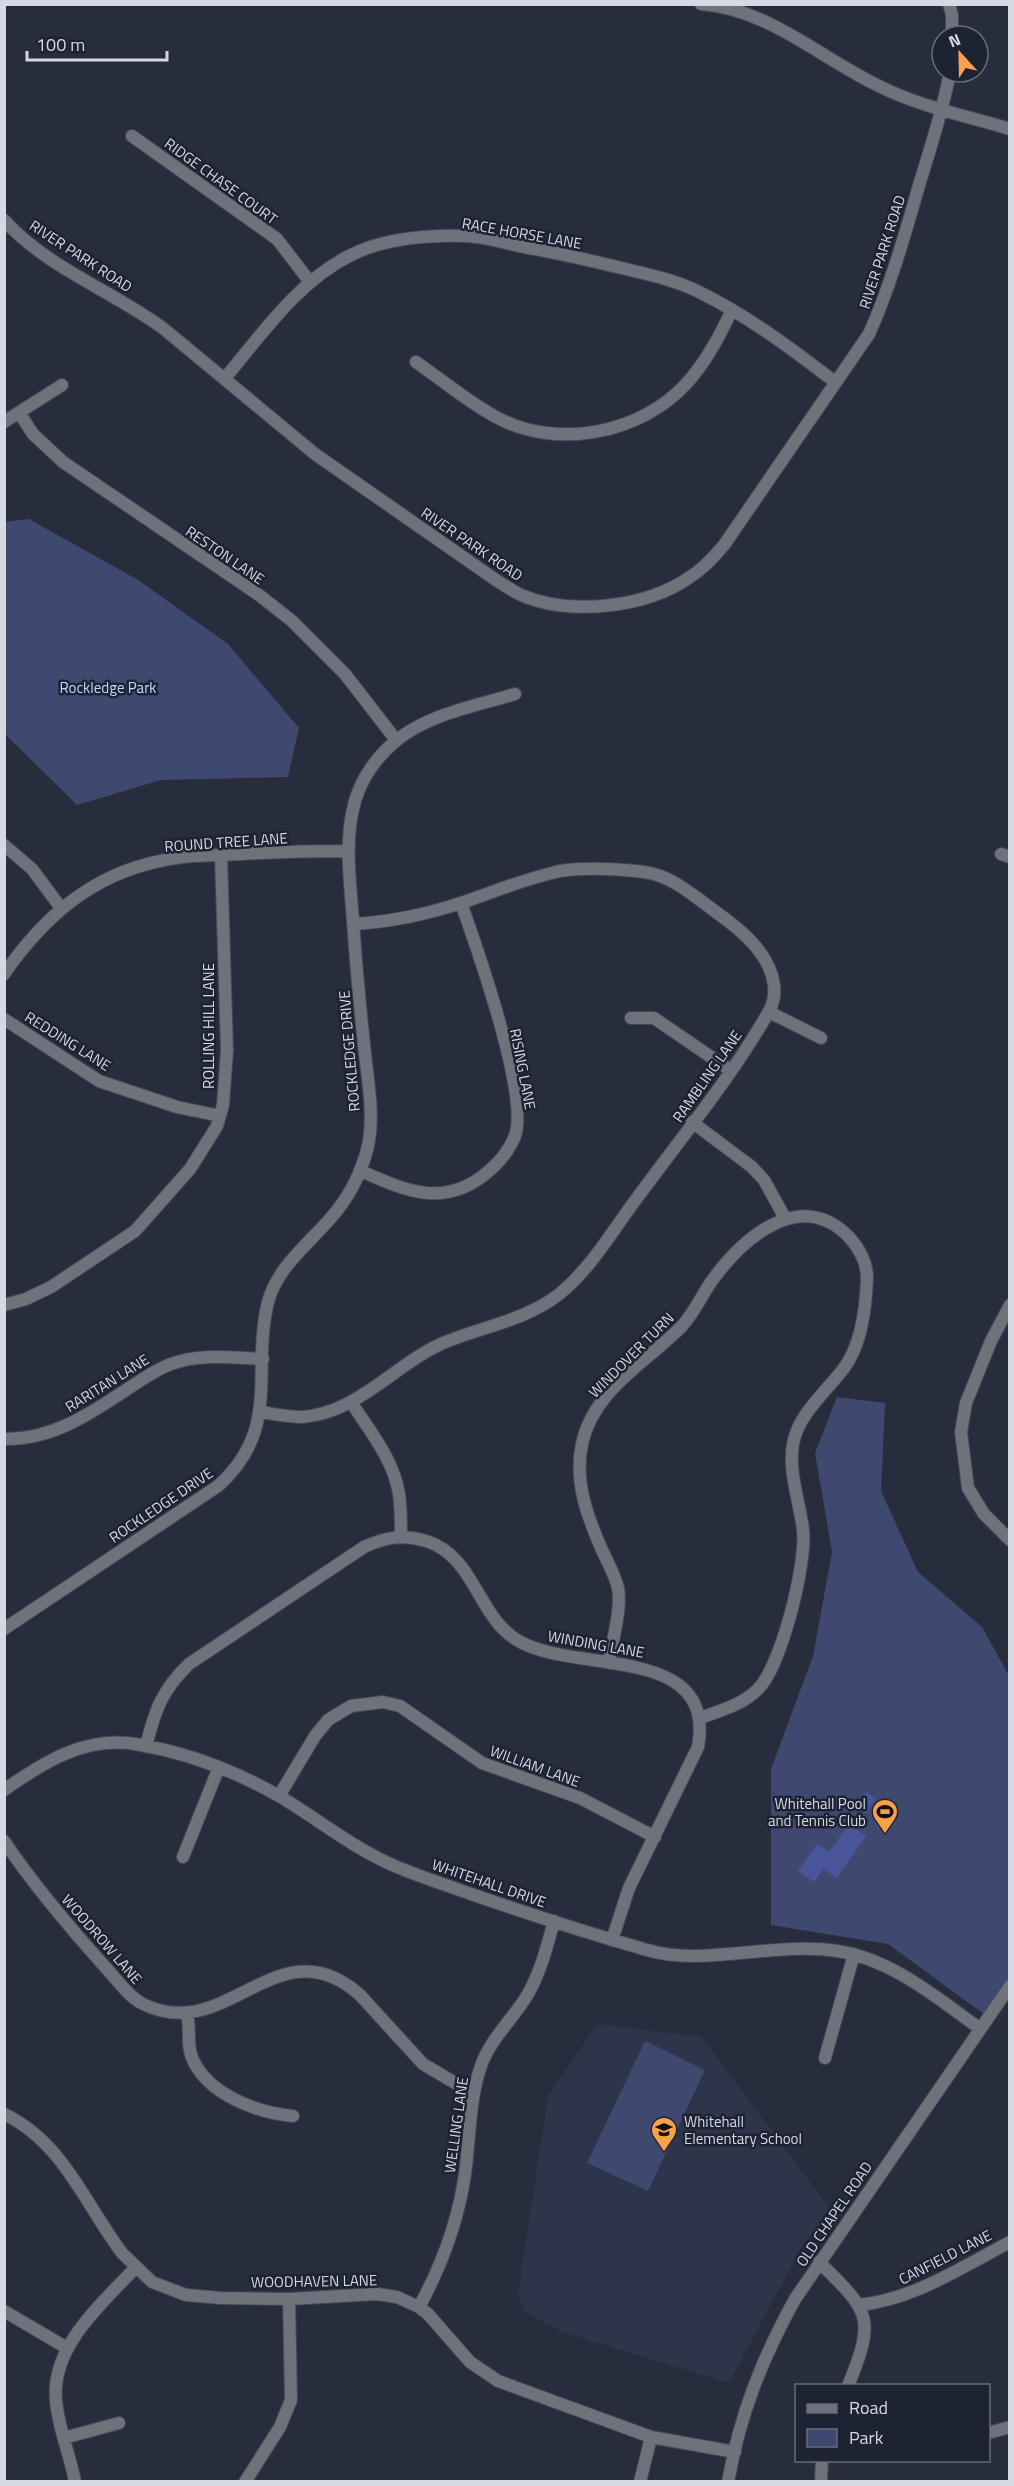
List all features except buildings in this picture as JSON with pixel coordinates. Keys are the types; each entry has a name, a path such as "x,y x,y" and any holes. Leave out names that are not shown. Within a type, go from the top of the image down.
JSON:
{"street":[{"path":"701,4 740,12 774,26 879,87 1010,129"},
{"path":"949,4 952,24"},
{"name":"RIVER PARK ROAD","path":"4,220 30,244 83,279 138,310 225,378 315,454 493,578 520,594 545,602 579,608 626,603 647,597 691,577 711,560 724,545 869,334 885,298 943,108 948,84"},
{"name":"RIDGE CHASE COURT","path":"132,136 277,239 310,282"},
{"name":"RACE HORSE LANE","path":"225,378 277,316 310,282 351,255 386,243 431,236 469,236 582,258 664,278 698,291 776,338 835,382"},
{"path":"416,362 496,417 543,433 564,435 591,433 638,420 661,406 685,385 712,351 732,310"},
{"path":"4,422 20,414 62,385"},
{"name":"RESTON LANE","path":"20,414 33,434 63,462 259,595 299,626 345,674 396,740"},
{"name":"ROCKLEDGE DRIVE","path":"4,1629 218,1486 244,1454 261,1412 265,1316 270,1295 277,1279 347,1197 361,1171 371,1126 348,851 351,817 359,789 371,768 396,740 426,723 515,694"},
{"path":"4,845 32,869 61,908"},
{"name":"ROUND TREE LANE","path":"4,974 29,940 61,908 86,890 130,869 161,861 221,855 348,851"},
{"name":"ROLLING HILL LANE","path":"4,1305 26,1299 51,1287 135,1231 190,1169 212,1136 220,1116 227,1050 221,855"},
{"name":"RAMBLING LANE","path":"261,1412 304,1417 351,1402 440,1344 522,1315 540,1307 562,1292 587,1265 730,1070 769,1012 774,986 763,956 727,920 673,882 659,875 613,870 567,870 506,886 461,903 408,917 353,924"},
{"name":"RISING LANE","path":"361,1171 414,1192 433,1194 452,1191 470,1185 495,1165 515,1135 518,1111 509,1061 481,961 461,903"},
{"path":"769,1012 821,1038"},
{"path":"631,1018 654,1018 730,1070"},
{"name":"REDDING LANE","path":"4,1019 99,1081 177,1107 220,1116"},
{"path":"692,1122 752,1167 764,1180 785,1218"},
{"name":"WINDOVER TURN","path":"609,1663 619,1591 592,1526 580,1485 580,1459 586,1430 598,1407 610,1393 683,1325 720,1269 757,1233 785,1218 819,1218 832,1224 851,1239 862,1256 867,1272 864,1308 857,1340 848,1363 806,1416 793,1442 792,1462 804,1533 799,1580 774,1663 767,1678 754,1693 721,1711 700,1718"},
{"path":"1010,1305 991,1341 966,1403 961,1432 968,1488 984,1514 1010,1540"},
{"name":"RARITAN LANE","path":"4,1439 34,1437 74,1423 154,1371 171,1363 200,1357 263,1359"},
{"path":"351,1402 387,1460 395,1478 399,1493 401,1536"},
{"name":"WINDING LANE","path":"146,1746 158,1703 169,1685 189,1664 358,1550 380,1540 401,1536 432,1542 457,1560 498,1623 516,1640 547,1652 651,1669 667,1676 683,1689 693,1702 700,1718"},
{"name":"WILLIAM LANE","path":"279,1796 315,1736 328,1720 351,1706 383,1702 400,1706 483,1763 580,1798 655,1837"},
{"path":"612,1940 629,1888 698,1747 701,1731 700,1718"},
{"name":"WHITEHALL DRIVE","path":"4,1790 42,1765 81,1747 123,1743 146,1746 219,1767 279,1796 367,1852 397,1867 554,1921 612,1940 673,1955 702,1956 815,1949 854,1954 876,1962 917,1984 979,2028"},
{"path":"183,1857 219,1767"},
{"name":"WOODROW LANE","path":"4,1840 68,1926 137,2001 155,2009 187,2014 207,2008 290,1972 312,1970 323,1972 348,1984 360,1995 423,2064 474,2094"},
{"name":"WELLING LANE","path":"419,2307 434,2280 458,2213 474,2094 483,2059 529,1993 554,1921"},
{"path":"825,2058 854,1954"},
{"name":"OLD CHAPEL ROAD","path":"728,2481 746,2403 766,2354 795,2299 1010,1986"},
{"path":"187,2014 193,2060 208,2081 232,2097 266,2112 294,2116"},
{"name":"WOODHAVEN LANE","path":"4,2114 28,2127 53,2149 112,2240 135,2268 159,2286 186,2295 221,2298 254,2296 289,2299 387,2295 419,2307 433,2319 470,2362 490,2377 651,2438 735,2452"},
{"name":"CANFIELD LANE","path":"858,2305 875,2304 902,2296 1010,2242"},
{"path":"819,2262 850,2293 864,2320 866,2331 848,2384"},
{"path":"75,2481 58,2417 56,2386 67,2348 135,2268"},
{"path":"244,2481 280,2427 291,2400 289,2299"},
{"path":"4,2311 67,2348"},
{"path":"64,2438 119,2423"},
{"path":"990,2432 1010,2427"},
{"path":"640,2481 651,2438"},
{"path":"821,2481 822,2462"}],"shaded area":[{"name":"Whitehall Elementary School","path":"597,2024 702,2037 831,2210 802,2246 729,2383 566,2333 525,2312 518,2294 548,2096"}],"green space":[{"name":"Rockledge Park","path":"29,519 138,580 228,644 299,728 288,777 161,780 77,805 5,734 5,522"},
{"name":"Whitehall Pool and Tennis Club","path":"837,1397 885,1403 881,1491 918,1572 982,1627 1009,1676 1009,1986 988,2017 888,1944 771,1925 771,1769 813,1656 832,1552 815,1453"},
{"path":"645,2041 705,2070 648,2191 587,2163"}],"water":[{"path":"866,1792 876,1799 866,1813 855,1807"},
{"path":"849,1824 866,1836 837,1878 823,1869 814,1882 798,1871 817,1844 829,1852"}],"place":[{"name":"Whitehall Pool and Tennis Club","path":"885,1835"},
{"name":"Whitehall Elementary School","path":"664,2153"}]}
